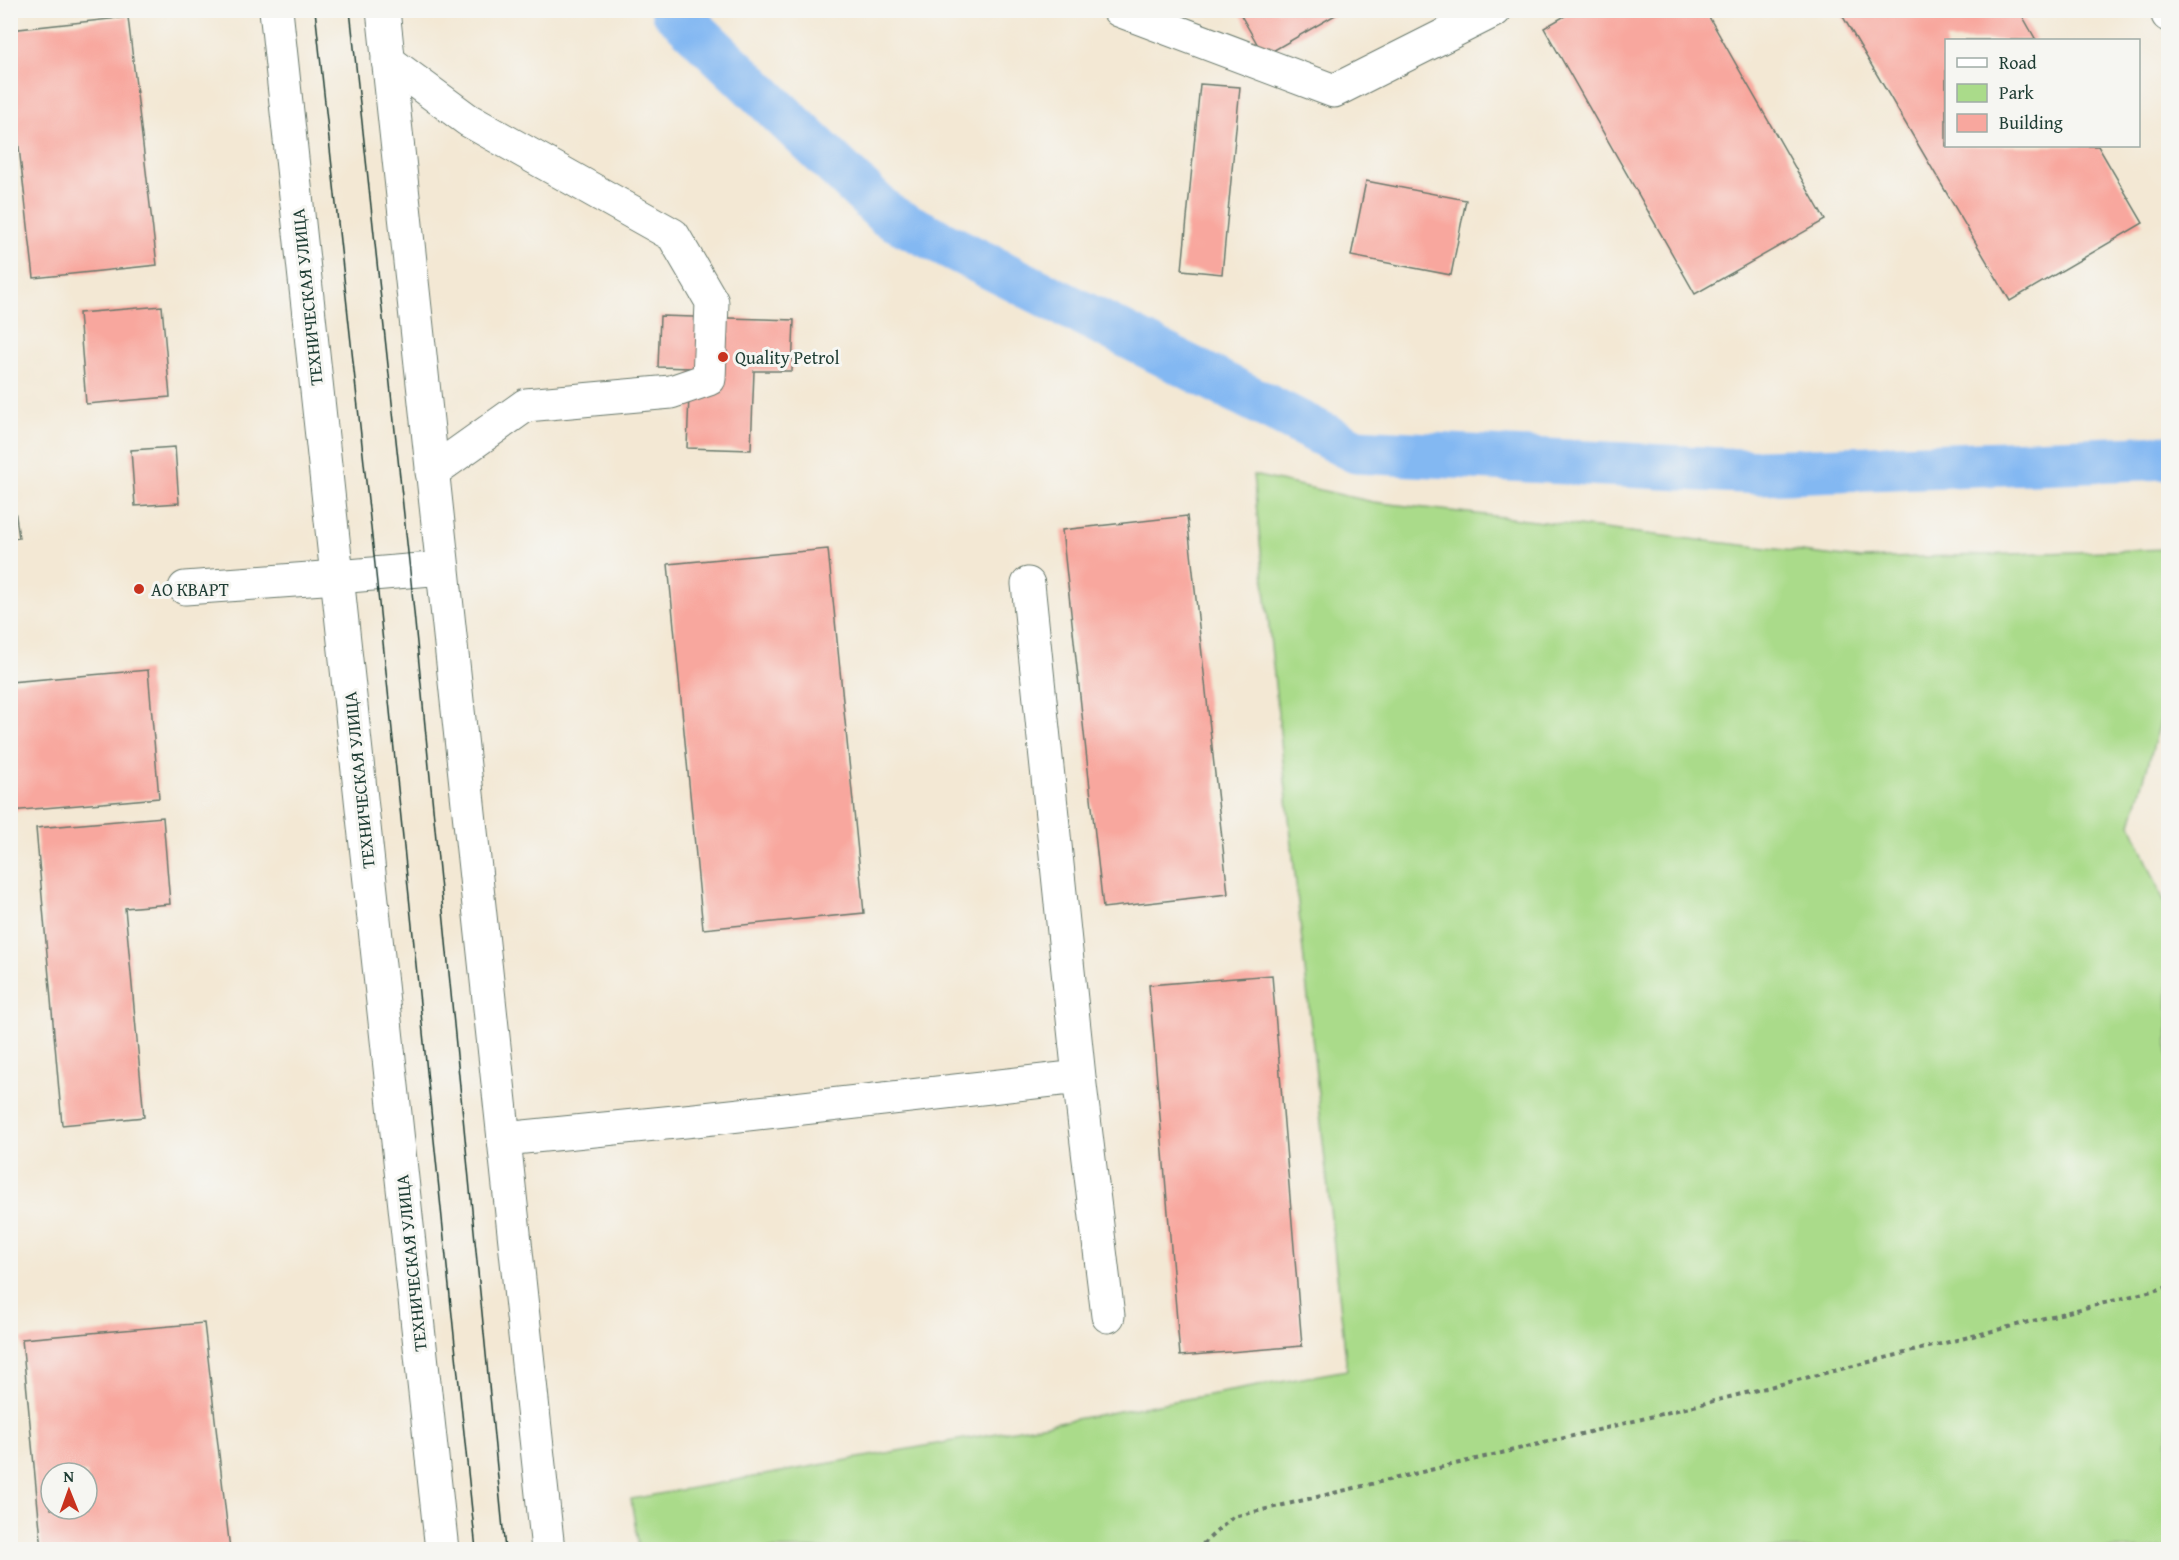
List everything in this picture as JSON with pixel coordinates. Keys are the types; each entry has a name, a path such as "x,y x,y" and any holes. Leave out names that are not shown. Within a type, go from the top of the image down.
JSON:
{"main road":[{"name":"ТЕХНИЧЕСКАЯ УЛИЦА","path":"276,10 442,1550"},
{"path":"382,10 548,1550"},
{"path":"1119,10 1334,91 1495,10"},
{"path":"388,61 468,120 673,235 712,302 709,379 671,392 526,405 432,472"},
{"path":"185,588 443,568"},
{"path":"1028,584 1079,1077 1108,1316"},
{"path":"504,1139 1079,1077"}],"path":[{"path":"1196,1550 1233,1517 1602,1429 2169,1287"}],"green space":[{"path":"1253,475 1373,502 1861,559 2168,549 2168,695 2131,824 2168,911 2168,1549 639,1549 631,1499 1347,1370"}],"building":[{"path":"1238,10 1344,10 1264,56"},
{"path":"1575,10 1705,10 1825,220 1695,294 1544,28"},
{"path":"1839,10 2019,10 2035,39 1945,39 1945,147 2099,147 2143,223 2010,301"},
{"path":"128,17 157,265 34,278 10,69 10,30"},
{"path":"1200,84 1240,87 1222,274 1182,270"},
{"path":"1366,181 1466,200 1451,275 1351,256"},
{"path":"162,306 170,397 86,404 79,313"},
{"path":"660,316 794,320 792,371 754,371 751,450 687,448 690,368 658,367"},
{"path":"175,447 179,503 135,506 131,450"},
{"path":"10,474 19,538 10,539"},
{"path":"1187,516 1228,894 1103,908 1062,530"},
{"path":"828,549 864,913 703,929 668,564"},
{"path":"148,670 159,798 10,811 10,682"},
{"path":"163,817 170,904 125,908 144,1117 62,1125 36,828"},
{"path":"1272,975 1302,1346 1180,1356 1149,985"},
{"path":"204,1323 230,1550 42,1550 39,1521 99,1521 99,1461 39,1461 39,1518 22,1339"}],"waterway":[{"path":"673,10 887,215 1356,451 1760,472 2168,457"}],"tram line":[{"path":"315,10 376,574 476,1550"},
{"path":"350,10 410,571 505,1550"}],"place":[{"name":"Quality Petrol","path":"723,357"},
{"name":"АО КВАРТ","path":"139,589"}]}
